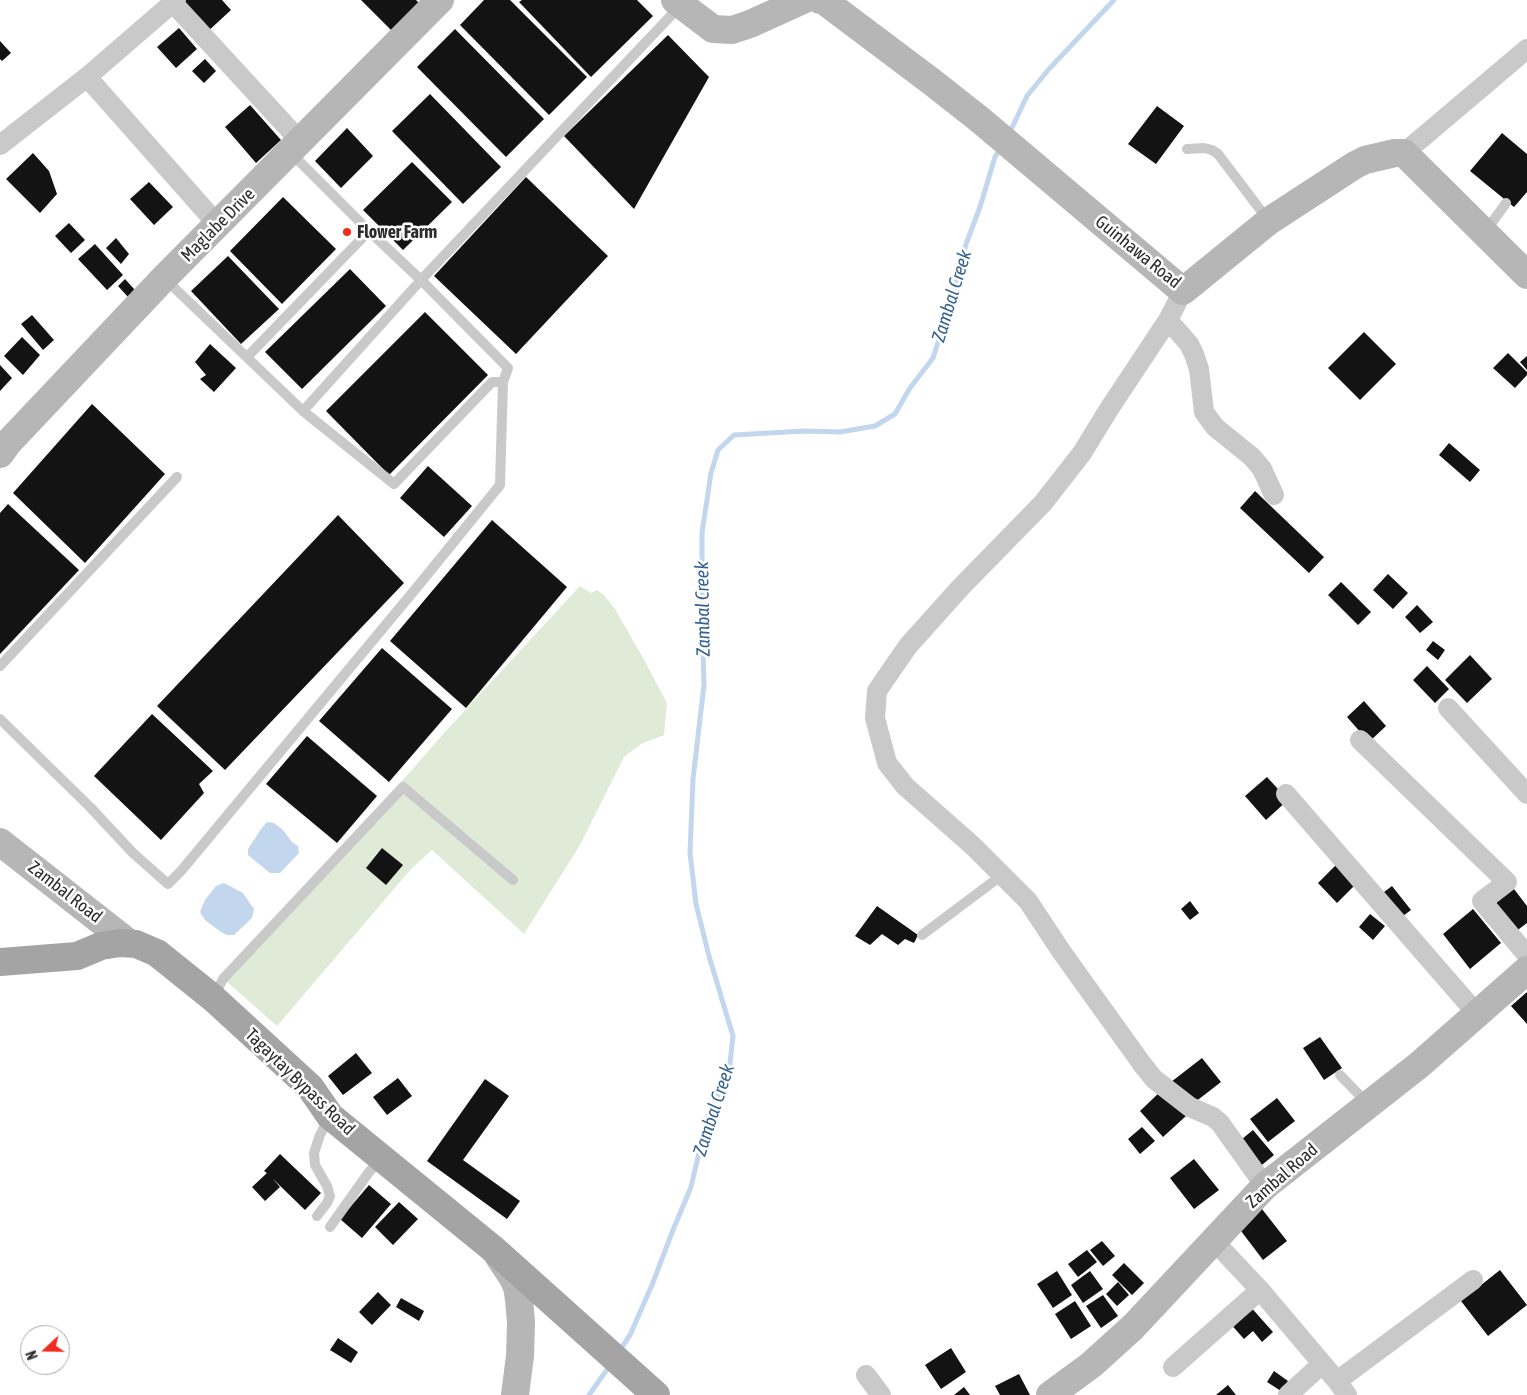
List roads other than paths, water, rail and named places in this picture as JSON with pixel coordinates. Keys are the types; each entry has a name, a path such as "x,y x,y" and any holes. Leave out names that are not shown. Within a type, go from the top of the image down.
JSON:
{"main road":[{"name":"Tagaytay Bypass Road","path":"0,962 77,956 101,946 120,943 144,946 157,953 213,998 310,1087 330,1116 492,1248 656,1395"}],"street":[{"name":"Maglabe Drive","path":"0,454 8,443 164,278 440,0"},
{"path":"678,3 712,30 732,30 803,0"},
{"name":"Guinhawa Road","path":"820,0 823,0 979,119 1183,291 1269,221 1364,160 1395,153 1404,153"},
{"path":"0,145 88,77 174,2 296,147"},
{"path":"1527,49 1404,153 1527,275"},
{"path":"88,77 218,225"},
{"path":"1183,291 1168,320 1082,453 1042,502 914,639 878,691 875,718 886,762 905,786 973,846 1028,901 1061,951 1154,1079 1190,1107 1213,1117 1220,1123 1265,1186"},
{"path":"1168,320 1189,344 1200,369 1204,412 1215,427 1252,457 1262,468 1274,495"},
{"path":"1448,708 1527,794"},
{"path":"1360,740 1507,882 1482,901 1527,954"},
{"path":"1286,794 1477,1014"},
{"name":"Zambal Road","path":"0,842 129,943"},
{"name":"Zambal Road","path":"1050,1395 1091,1365 1133,1327 1265,1186 1419,1065 1527,970"},
{"path":"1214,1241 1260,1290 1342,1388 1473,1280"},
{"path":"492,1248 508,1269 517,1287 519,1299 521,1322 520,1356 515,1395"},
{"path":"1174,1367 1260,1290"},
{"path":"1288,1395 1322,1364"},
{"path":"866,1375 881,1395"}],"lane":[{"path":"302,411 678,3"},
{"path":"0,719 90,807 133,853 168,884 194,856 500,485 503,382 508,368 421,280 369,232 296,147"},
{"path":"1187,149 1204,148 1218,154 1269,221"},
{"path":"1485,233 1506,204"},
{"path":"247,356 369,232"},
{"path":"164,278 302,411 394,484 492,382 503,382"},
{"path":"0,666 177,477"},
{"path":"213,998 223,979 402,787 513,880"},
{"path":"922,935 1002,875"},
{"path":"1340,1075 1368,1104"},
{"path":"317,1216 330,1196 327,1186 315,1165 314,1153 320,1135 330,1116"},
{"path":"330,1227 369,1172 382,1158"}],"water":[{"path":"267,822 274,823 298,846 299,853 280,873 270,873 248,855 248,849"},
{"path":"224,883 243,893 254,909 252,918 234,935 227,935 221,932 205,920 200,912 205,900 216,886"}],"waterway":[{"name":"Zambal Creek","path":"1009,134 1027,96 1049,69 1114,0"},
{"name":"Zambal Creek","path":"620,1350 630,1335 652,1285 691,1187 707,1118 729,1072 733,1036 709,956 696,904 690,853 693,779 704,685 702,533 711,473 718,450 734,435 804,431 840,432 875,426 895,414 910,388 933,358 951,302 966,244 980,207 995,157 1001,147"},
{"name":"Zambal Creek","path":"589,1395 611,1364"}],"place":[{"name":"Flower Farm","path":"347,232"}]}
